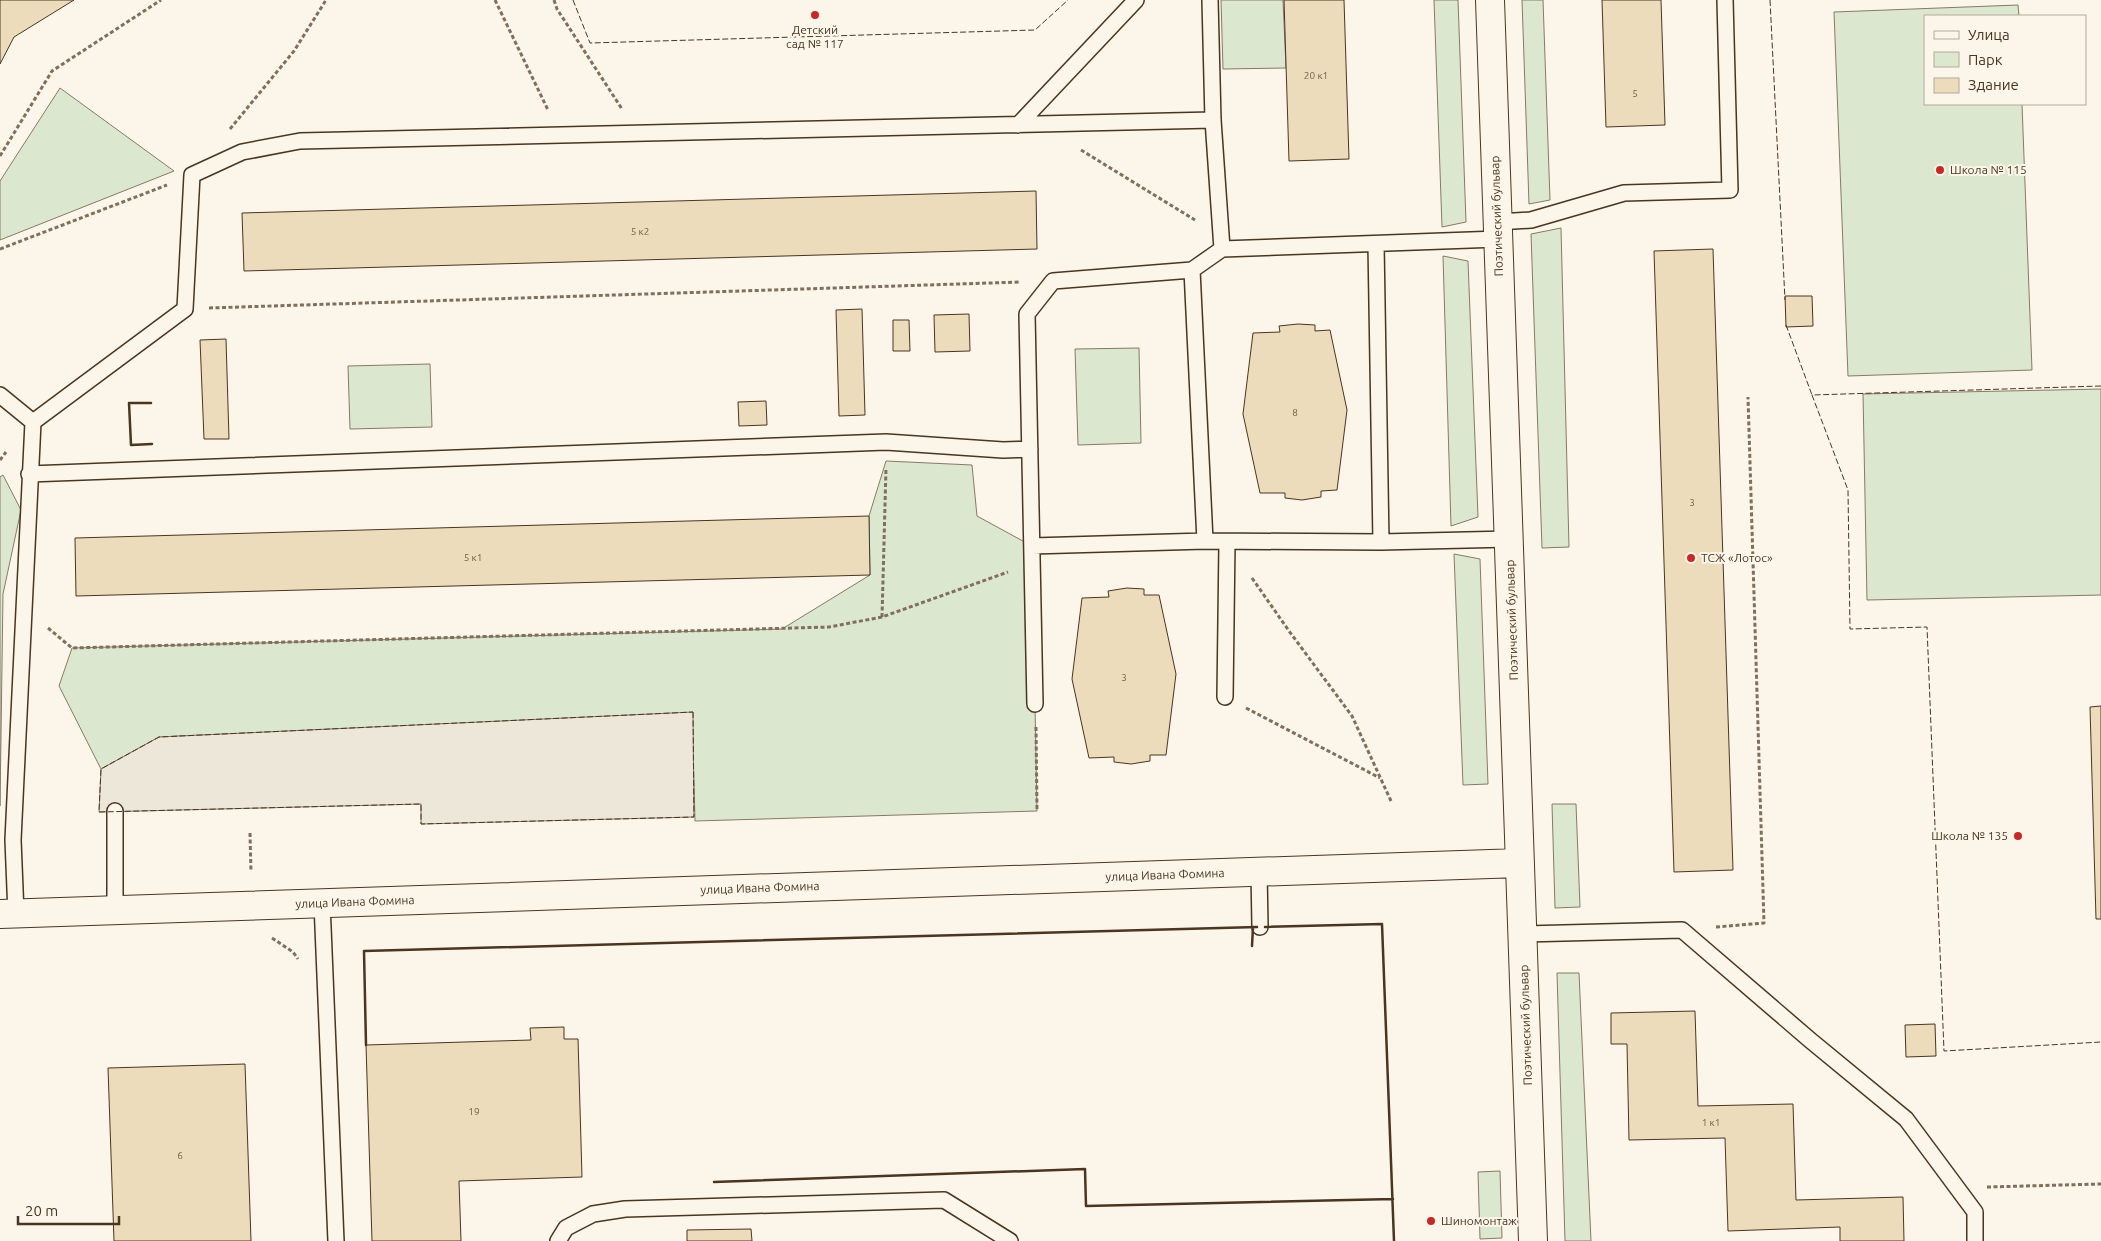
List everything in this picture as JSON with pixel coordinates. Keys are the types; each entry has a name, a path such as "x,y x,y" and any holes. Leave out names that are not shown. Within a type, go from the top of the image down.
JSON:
{"street":[{"name":"Поэтический бульвар","path":"1490,0 1533,1241"},
{"name":"улица Ивана Фомина","path":"8,914 1520,863"}],"lane":[{"path":"1018,125 1136,0"},
{"path":"1210,0 1213,120 1221,243"},
{"path":"1035,704 1027,314 1053,281 1192,270 1221,243 1376,244 1498,231 1624,193 1730,190 1725,0"},
{"path":"32,422 185,309 192,175 242,152 300,141 1213,120"},
{"path":"1376,244 1380,542"},
{"path":"1192,270 1205,541"},
{"path":"0,395 32,422"},
{"path":"8,914 32,422"},
{"path":"29,474 886,442 1003,450 1030,449"},
{"path":"1032,546 1205,541 1380,542 1510,539"},
{"path":"1224,697 1227,542"},
{"path":"115,811 115,910"},
{"path":"1258,871 1260,927"},
{"path":"322,903 336,1241"},
{"path":"1523,934 1682,930 1810,1040 1906,1119 1975,1212 1975,1241"},
{"path":"558,1241 566,1228 593,1214 625,1209 944,1200 1010,1241"}],"path":[{"path":"0,156 52,71 161,0"},
{"path":"228,131 294,51 326,0"},
{"path":"495,0 560,135"},
{"path":"554,0 557,9 638,133"},
{"path":"1040,124 1221,243"},
{"path":"0,250 192,175"},
{"path":"185,309 1053,281"},
{"path":"1682,930 1764,923 1748,397"},
{"path":"882,617 886,442"},
{"path":"1227,542 1289,631 1352,716 1391,801"},
{"path":"24,609 72,648 820,628 882,617 1032,564"},
{"path":"1224,697 1381,779"},
{"path":"1035,704 1037,811"},
{"path":"250,833 251,872"},
{"path":"263,937 273,938 293,952 306,968 324,968"},
{"path":"1987,1187 2101,1184"}],"green space":[{"path":"1221,0 1283,0 1286,68 1223,69"},
{"path":"1434,0 1458,0 1466,222 1442,227"},
{"path":"1522,0 1543,0 1550,200 1529,204"},
{"path":"2018,5 2019,15 1924,15 1924,105 2022,105 2032,370 1848,376 1834,12"},
{"path":"60,88 174,171 0,240 0,181"},
{"path":"1561,228 1569,547 1542,548 1531,234"},
{"path":"1443,256 1468,261 1478,517 1451,526"},
{"path":"1139,348 1141,443 1078,445 1075,349"},
{"path":"430,364 432,427 350,429 348,366"},
{"path":"2101,389 2101,595 1867,600 1863,394"},
{"path":"886,461 972,465 977,516 1032,546 1037,811 695,821 692,713 159,737 101,769 59,686 72,648 782,629 870,575 869,516"},
{"path":"3,475 21,510 3,594 0,806 0,477"},
{"path":"1454,554 1480,559 1488,784 1463,785"},
{"path":"1552,804 1576,804 1580,907 1555,908"},
{"path":"1557,973 1579,973 1591,1241 1565,1241"},
{"path":"1500,1171 1502,1238 1480,1239 1478,1172"}],"shaded area":[{"path":"693,712 694,817 421,824 421,804 99,812 101,769 159,737"}],"building":[{"path":"0,0 74,0 14,37 0,64"},
{"path":"1284,0 1344,0 1349,159 1289,161"},
{"path":"1602,0 1661,0 1665,125 1606,127"},
{"path":"1036,191 1037,249 244,271 242,213"},
{"path":"1713,249 1733,870 1674,872 1654,251"},
{"path":"1785,296 1812,296 1813,326 1786,327"},
{"path":"862,309 865,415 839,416 836,310"},
{"path":"969,314 970,351 935,352 934,315"},
{"path":"893,320 909,320 910,351 893,351"},
{"path":"1315,325 1315,331 1330,330 1347,410 1337,490 1321,491 1321,497 1302,500 1285,498 1285,493 1260,493 1243,414 1253,333 1280,332 1279,326"},
{"path":"226,339 229,439 204,439 200,340"},
{"path":"766,401 767,425 739,426 738,402"},
{"path":"869,516 870,575 76,596 75,538"},
{"path":"1127,588 1144,589 1144,595 1159,595 1176,674 1166,755 1150,755 1150,761 1131,764 1114,762 1114,757 1089,758 1072,679 1082,598 1109,597 1108,591"},
{"path":"2101,706 2101,919 2096,919 2090,707"},
{"path":"1695,1011 1698,1106 1793,1104 1796,1200 1903,1197 1904,1241 1840,1241 1840,1227 1728,1231 1725,1138 1629,1140 1627,1044 1611,1044 1611,1013"},
{"path":"1935,1024 1936,1056 1906,1057 1905,1025"},
{"path":"564,1027 564,1039 578,1039 582,1177 459,1181 461,1241 372,1241 366,1045 531,1040 530,1028"},
{"path":"245,1064 251,1241 114,1241 108,1068"},
{"path":"751,1229 752,1241 687,1241 687,1230"}],"fence":[{"path":"573,0 590,43 1035,30 1068,0"},
{"path":"1770,0 1785,300"},
{"path":"1786,325 1812,395"},
{"path":"2101,386 1812,395 1848,490 1850,629 1927,627 1944,1051 2101,1042"},
{"path":"693,712 694,817 421,824 421,804 99,812 101,769 159,737 693,712"}],"wall":[{"path":"151,403 129,403 131,445 152,444"},
{"path":"1265,927 1382,924 1394,1241"},
{"path":"1252,946 1253,927"},
{"path":"366,1045 364,951 1257,927"},
{"path":"714,1182 1085,1169 1086,1206 1393,1199"}],"place":[{"name":"Детский сад № 117","path":"815,15"},
{"name":"Школа № 115","path":"1940,170"},
{"name":"ТСЖ «Лотос»","path":"1691,558"},
{"name":"Школа № 135","path":"2018,836"},
{"name":"Шиномонтаж","path":"1431,1221"}]}
